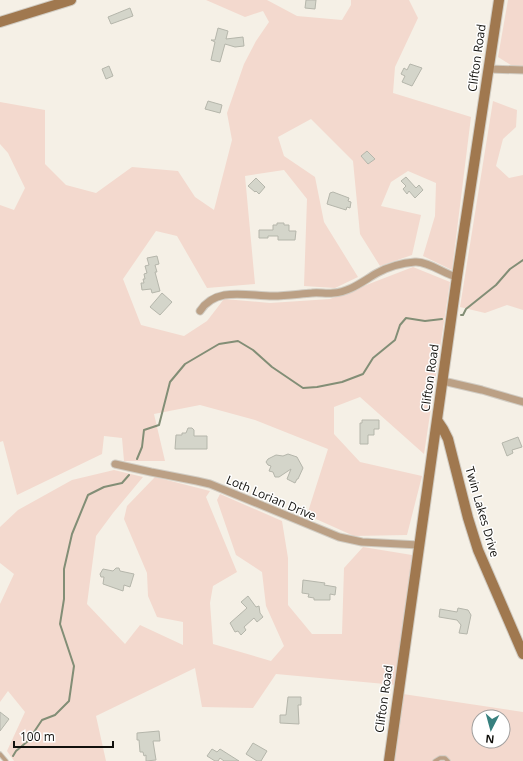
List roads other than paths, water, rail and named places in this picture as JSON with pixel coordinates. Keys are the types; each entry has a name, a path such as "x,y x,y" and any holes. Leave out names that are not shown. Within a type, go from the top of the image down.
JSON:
{"main road":[{"path":"0,22 71,0"},
{"name":"Clifton Road","path":"389,761 457,277 498,0"},
{"name":"Twin Lakes Drive","path":"437,420 448,439 468,518 478,550 523,654"}],"street":[{"path":"488,69 523,70"},
{"path":"200,311 209,300 216,296 226,294 283,296 345,291 385,270 398,265 413,262 425,263 448,275 457,277"},
{"path":"443,381 523,402"},
{"name":"Loth Lorian Drive","path":"115,464 210,484 339,538 362,542 419,545"}],"lane":[{"path":"0,754 6,761"},
{"path":"435,761 440,758 445,758 448,761"}],"waterway":[{"path":"461,315 463,315 466,309 496,285 510,269 523,260"},
{"path":"137,459 142,447 144,430 159,425 170,382 185,364 219,344 238,341 253,350 272,367 303,388 317,387 342,382 363,374 373,358 395,340 400,325 406,318 425,321 442,319"},
{"path":"13,756 16,751 28,741 42,720 55,715 69,701 74,666 60,624 64,599 64,569 72,534 88,495 104,487 122,483 129,475"}]}
